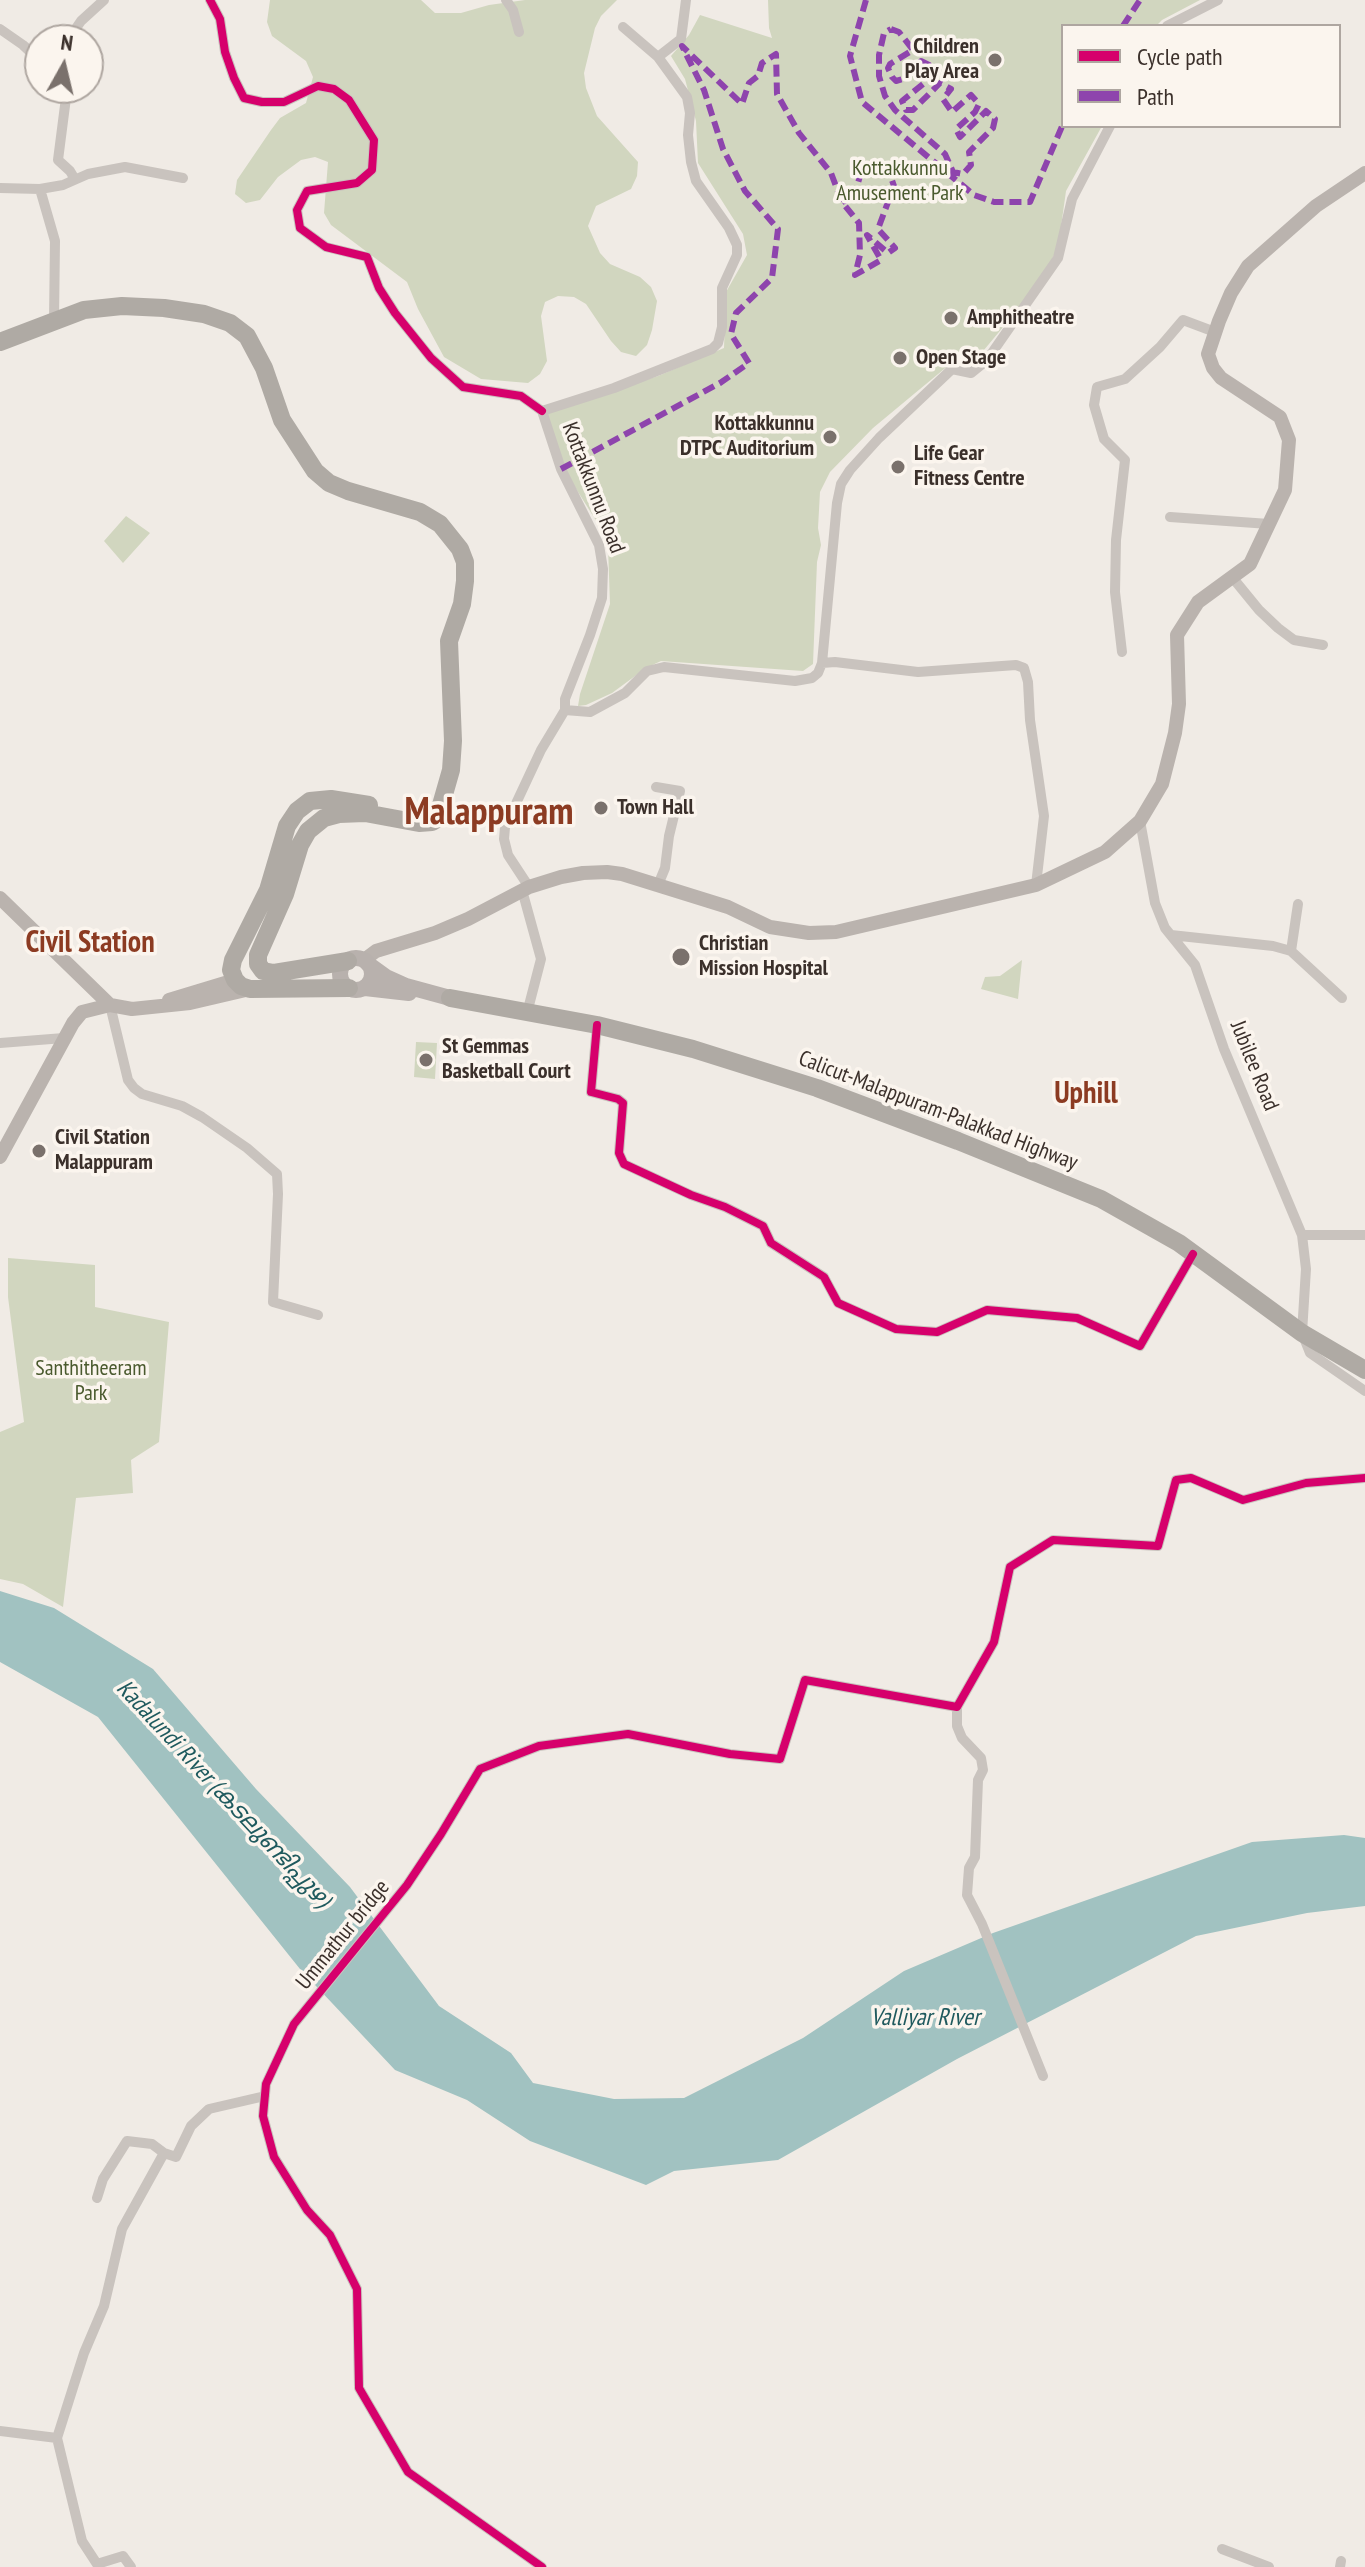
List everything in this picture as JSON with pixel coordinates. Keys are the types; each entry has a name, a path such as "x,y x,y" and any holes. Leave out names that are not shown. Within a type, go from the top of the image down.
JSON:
{"highway":[{"path":"0,342 84,310 122,306 204,314 230,323 247,336 264,368 282,420 315,471 329,483 348,491 420,512 440,524 453,539 465,562 465,581 462,604 449,641 453,741 451,770 437,819 419,823 365,813 324,818 308,831 300,845 285,894 258,955 258,964 263,971 274,973 360,962"},
{"path":"242,984 231,970 233,960 268,890 287,826 297,811 310,801 331,799 413,815 429,815 442,804"},
{"name":"Calicut-Malappuram-Palakkad Highway","path":"242,984 357,988"},
{"name":"Calicut-Malappuram-Palakkad Highway","path":"450,998 597,1025 693,1049 817,1088 1101,1199 1179,1243 1302,1333 1365,1370"}],"main road":[{"path":"360,962 372,977 357,988 344,985 341,975 344,964 360,962 376,951 435,933 526,889 561,877 607,872 728,907 770,927 823,933 1036,885 1105,852 1140,821 1162,784 1179,704 1177,635 1198,602 1250,564 1285,490 1289,440 1280,417 1221,378 1213,368 1208,354 1215,332 1231,293 1248,266 1316,206 1365,173"},
{"path":"0,898 110,1005"},
{"name":"Calicut-Malappuram-Palakkad Highway","path":"360,962 406,986 450,998"},
{"path":"0,1157 64,1038 82,1012 110,1005 132,1009 190,1003 242,984"},
{"name":"Calicut-Malappuram-Palakkad Highway","path":"357,988 450,998"}],"street":[{"path":"79,24 104,0"},
{"path":"210,0 220,19 225,52 244,98 284,102 318,86 334,89 349,100 374,140 372,170 357,183 307,191 297,210 300,228 326,247 367,257 379,288 395,313 431,358 463,387 521,396 542,411 628,383 712,349 718,343 722,327 722,288 737,255 737,245 729,228 696,181 689,149 687,97 658,57 623,27"},
{"path":"506,0 513,10 519,32"},
{"path":"658,57 681,39 686,0"},
{"path":"1171,24 1218,0"},
{"path":"0,29 24,46"},
{"path":"65,104 58,160 70,171 72,181"},
{"path":"565,710 590,712 625,693 647,671 664,667 795,681 812,678 818,673 822,663 841,484 879,438 952,369 971,373 987,360 1058,258 1072,199 1109,128"},
{"path":"0,188 40,189 63,185 88,174 125,167 183,178"},
{"path":"40,189 55,241 54,320"},
{"path":"1122,652 1115,592 1116,540 1125,460 1104,439 1094,405 1097,387 1125,379 1160,347 1183,320 1215,332"},
{"name":"Kottakkunnu Road","path":"527,1013 541,959 526,889 508,855 505,827 541,750 565,710 565,699 602,598 603,569 599,545 561,469 542,411"},
{"path":"1170,517 1269,524"},
{"path":"1232,577 1259,610 1294,640 1323,645"},
{"path":"822,663 918,672 1016,665 1024,668 1044,816 1036,885"},
{"path":"656,787 680,791 665,868 658,885"},
{"name":"Jubilee Road","path":"1140,821 1155,903 1165,928 1195,965 1224,1049 1302,1235 1306,1269 1302,1333"},
{"path":"1291,951 1298,904"},
{"path":"1171,935 1273,946 1291,951 1342,998"},
{"path":"110,1005 128,1080 134,1088 202,1117 247,1148 277,1174 273,1302 318,1315"},
{"path":"597,1025 591,1092 623,1103 619,1153 624,1164 763,1226 771,1243 824,1277 838,1303 896,1329 937,1332 987,1310 1077,1318 1140,1346 1193,1254"},
{"path":"0,1043 64,1038"},
{"path":"1302,1235 1365,1235"},
{"path":"1302,1333 1310,1353 1365,1391"},
{"path":"1043,2076 982,1924 967,1895 969,1868 975,1857 978,1780 983,1770 981,1758 962,1738 957,1726 957,1707 994,1642 1010,1567 1053,1540 1158,1546 1176,1480 1191,1478 1243,1500 1306,1483 1365,1478"},
{"name":"Ummathur bridge","path":"265,2096 266,2084 294,2024 407,1885 480,1769 539,1746 628,1734 730,1754 780,1759 805,1680 957,1707"},
{"path":"97,2198 103,2179 127,2141 152,2144 176,2157 191,2126 209,2109 265,2096 263,2116 274,2157 307,2210 330,2235 357,2289 359,2388 387,2437 408,2472 542,2567"},
{"path":"131,2567 123,2556 95,2566 82,2541 57,2438 84,2353 104,2306 122,2229 164,2153"},
{"path":"0,2431 57,2438"},
{"path":"1222,2549 1269,2567"}],"green space":[{"path":"270,0 421,0 435,13 461,13 525,0 617,0 601,16 595,28 584,73 586,88 597,116 638,162 637,176 631,189 596,206 588,226 600,253 610,264 640,277 651,287 657,301 647,345 636,356 621,352 586,304 574,297 558,296 545,302 541,316 547,361 540,374 528,383 481,379 444,357 407,282 331,225 324,213 328,162 315,157 301,160 278,177 260,200 246,203 235,194 237,180 280,118 306,103 313,77 306,61 272,36 267,22"},
{"name":"Kottakkunnu Amusement Park","path":"768,0 1200,0 1158,24 1061,24 1061,128 1101,128 1066,191 1058,248 1038,285 979,356 967,350 873,428 830,472 820,492 818,528 821,545 817,562 813,664 803,671 661,661 612,693 578,706 610,604 608,547 595,519 563,468 545,413 658,376 724,348 726,292 747,255 743,234 698,163 696,121 685,79 671,56 689,35 700,15 772,38"},
{"path":"126,516 150,533 123,563 104,541"},
{"path":"1022,960 1018,999 981,989 985,977 1000,976"},
{"name":"St Gemmas Basketball Court","path":"416,1042 437,1043 435,1079 414,1077"},
{"name":"Santhitheeram Park","path":"8,1258 95,1265 95,1307 169,1322 159,1442 131,1460 133,1493 76,1498 63,1607 23,1584 0,1579 0,1432 24,1422 8,1297"}],"water":[{"name":"Valliyar River","path":"0,1591 54,1608 153,1669 256,1789 350,1887 439,2006 511,2053 533,2083 614,2099 684,2098 803,2038 904,1971 993,1933 1252,1842 1344,1835 1365,1838 1365,1906 1307,1913 1196,1936 957,2059 778,2160 674,2171 646,2185 530,2141 467,2100 395,2070 300,1969 98,1717 0,1662"}],"marked path":[{"path":"866,0 850,56 862,102 974,195 994,202 1030,202 1061,128"},
{"path":"1124,24 1140,0"},
{"path":"891,29 899,32 913,50 890,64 888,68 892,77 896,81 903,79 921,61 929,65 933,73 902,101 906,110 913,110 940,83 951,89 943,99 952,112 971,95 979,104 975,112 956,129 960,137 986,111 995,119 993,128 969,152 971,165 963,174 953,172 945,154 895,110 885,96 879,76 879,55 884,33 891,29"},
{"path":"561,469 720,383 749,363 731,334 736,313 772,278 778,229 745,191 723,149 704,90 682,46 742,104 749,83 758,76 762,63 776,54 777,94 799,133 831,173 842,202 859,223 860,255 855,275 881,260 867,235 888,253 895,248 878,229 894,186 887,166 862,169 854,197 842,202"}],"cycle path":[{"path":"210,0 220,19 225,52 244,98 284,102 318,86 334,89 349,100 374,140 372,170 357,183 307,191 297,210 300,228 326,247 367,257 379,288 395,313 431,358 463,387 521,396 542,411"},
{"path":"597,1025 591,1092 623,1103 619,1153 624,1164 763,1226 771,1243 824,1277 838,1303 896,1329 937,1332 987,1310 1077,1318 1140,1346 1193,1254"},
{"path":"542,2567 408,2472 359,2388 357,2289 330,2235 307,2210 274,2157 263,2116 266,2084 294,2024 407,1885 480,1769 539,1746 628,1734 730,1754 780,1759 805,1680 957,1707 994,1642 1010,1567 1053,1540 1158,1546 1176,1480 1191,1478 1243,1500 1306,1483 1365,1478"}],"place":[{"name":"Children Play Area","path":"995,60"},
{"name":"Amphitheatre","path":"951,318"},
{"name":"Open Stage","path":"900,358"},
{"name":"Kottakkunnu DTPC Auditorium","path":"830,437"},
{"name":"Life Gear Fitness Centre","path":"898,467"},
{"name":"Town Hall","path":"601,808"},
{"name":"Christian Mission Hospital","path":"681,957"},
{"name":"St Gemmas Basketball Court","path":"426,1060"},
{"name":"Civil Station Malappuram","path":"39,1151"}],"district":[{"name":"Malappuram","path":"489,813"},
{"name":"Civil Station","path":"90,943"},
{"name":"Uphill","path":"1086,1094"}],"water label":[{"name":"Kadalundi River (കടലുണ്ടിപ്പുഴ)","path":"223,1794"}]}
